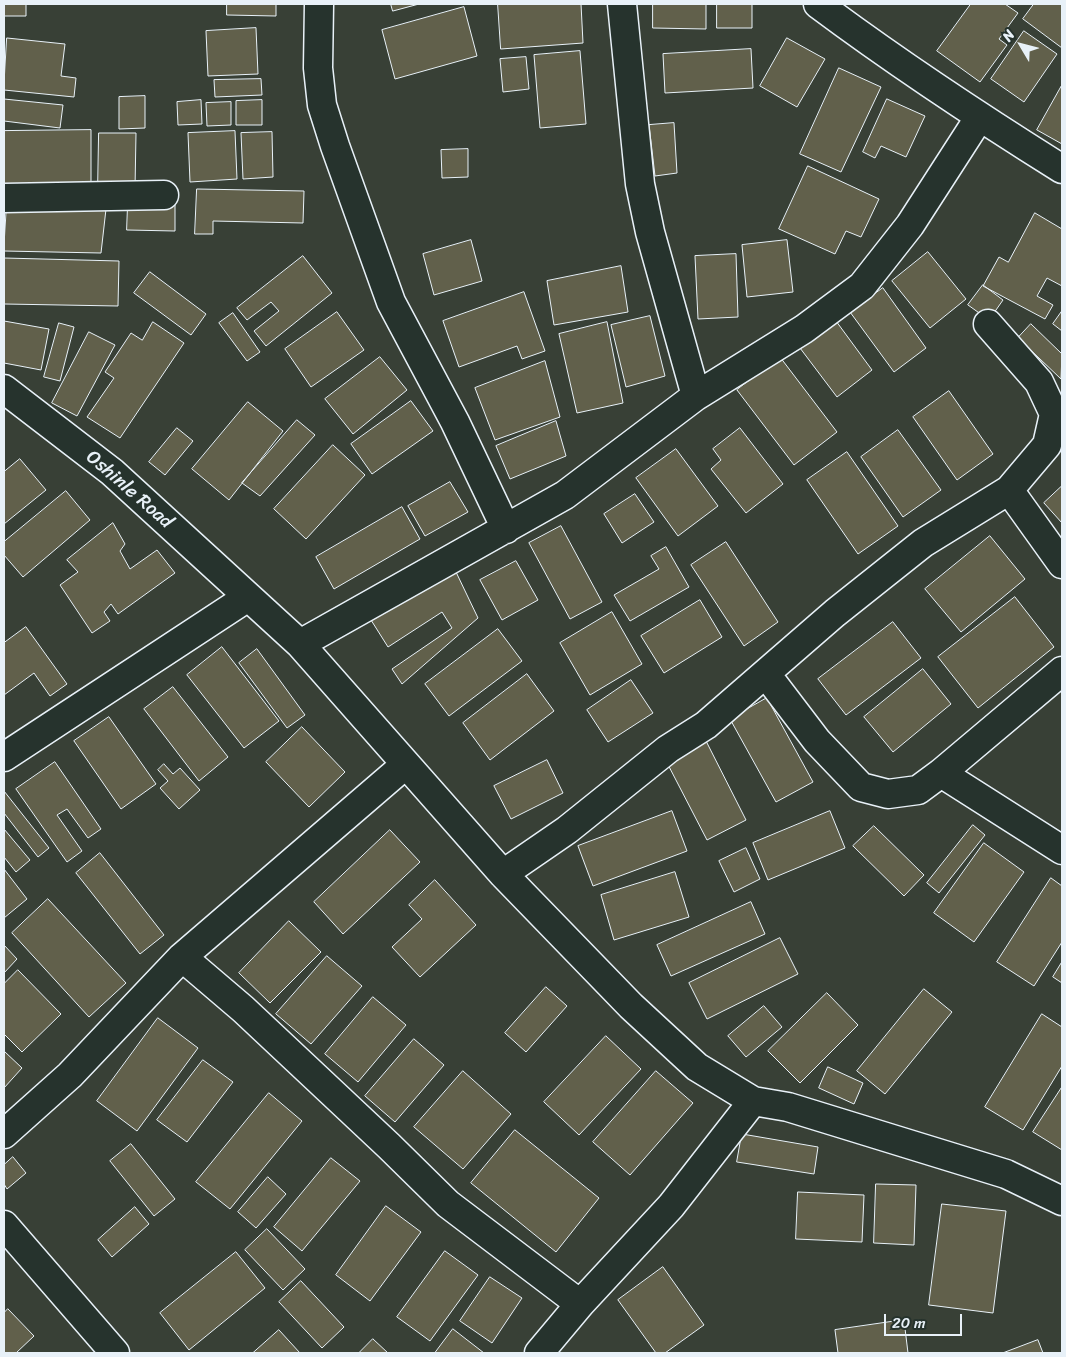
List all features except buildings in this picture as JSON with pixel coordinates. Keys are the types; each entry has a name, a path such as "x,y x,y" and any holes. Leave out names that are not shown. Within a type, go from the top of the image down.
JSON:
{"street":[{"path":"319,4 318,68 322,106 391,302 455,422 506,530"},
{"path":"622,4 640,184 650,232 696,396"},
{"path":"818,4 873,45 979,118 1062,170"},
{"path":"300,644 506,530 565,495 696,396 804,329 862,286 910,225 979,118"},
{"path":"4,198 164,195"},
{"path":"503,874 567,830 668,749 706,725 835,613 923,543 1009,490 1047,444 1054,414 1039,382 988,324"},
{"name":"Oshinle Road","path":"4,389 112,472 300,644 503,874 630,1006 697,1067 753,1101"},
{"path":"1009,490 1062,564"},
{"path":"4,757 248,597"},
{"path":"766,674 817,741 861,787 888,794 918,790 1062,671"},
{"path":"4,1134 70,1075 182,957 405,765"},
{"path":"940,773 1062,850"},
{"path":"182,957 243,1009 448,1204 580,1304"},
{"path":"539,1353 580,1304 671,1206 753,1101 788,1107 1006,1174 1062,1201"},
{"path":"4,1225 115,1353"}]}
